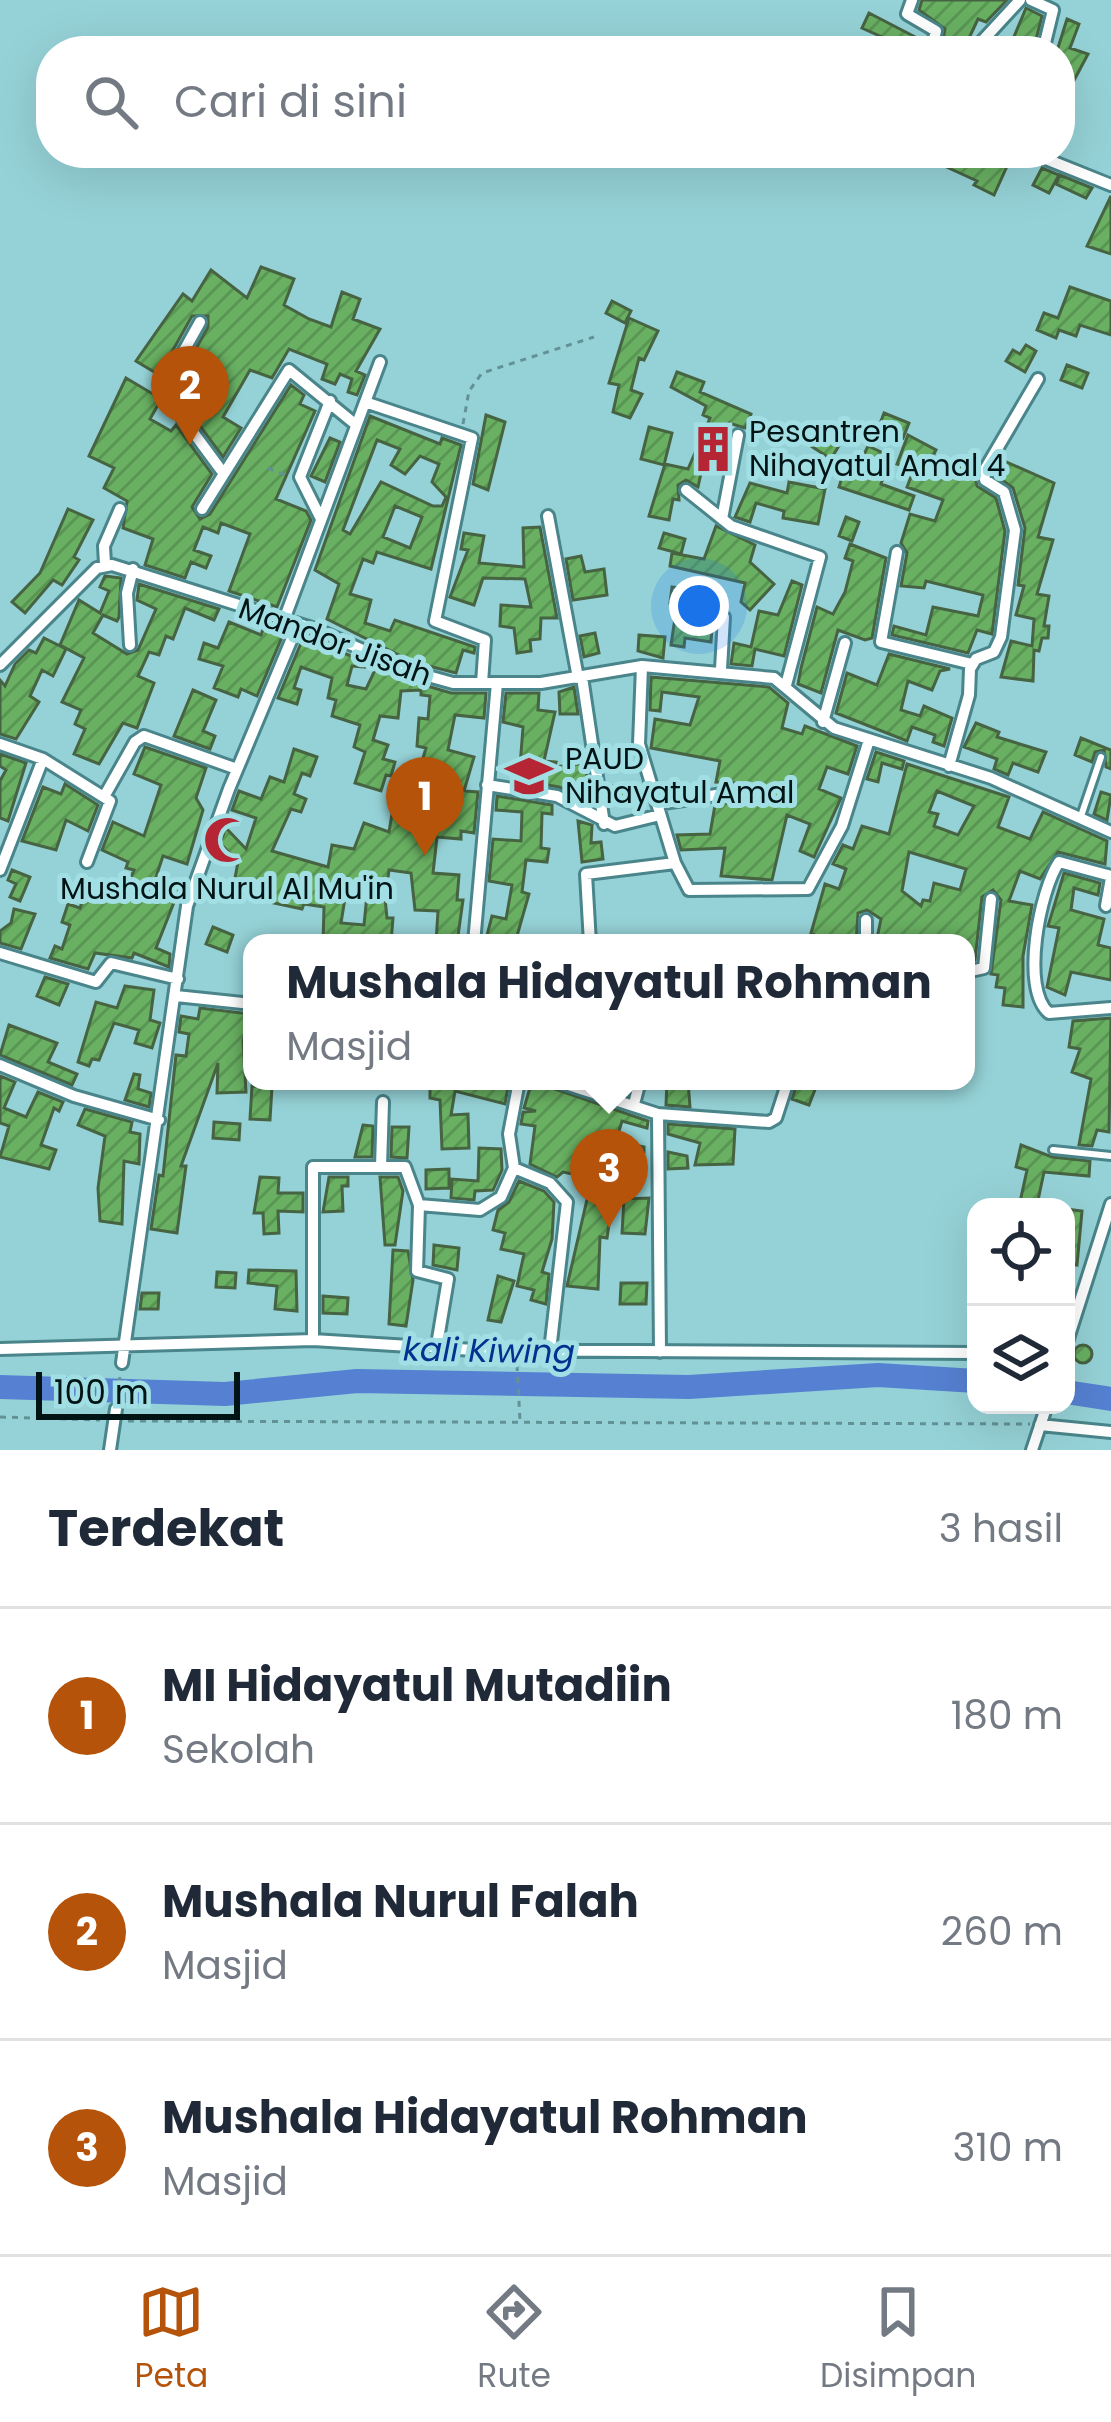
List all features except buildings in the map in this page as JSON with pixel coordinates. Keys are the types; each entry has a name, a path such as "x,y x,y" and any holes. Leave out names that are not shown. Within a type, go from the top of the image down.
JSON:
{"street":[{"path":"912,0 907,14 936,31 935,36"},
{"path":"987,36 1020,0"},
{"path":"1031,0 1053,10 1047,36"},
{"path":"1068,168 1111,185"},
{"path":"200,322 162,389 221,470"},
{"path":"284,620 380,362"},
{"path":"202,509 221,470 289,370 356,424"},
{"path":"897,552 881,642 972,664 994,652 1001,637 1015,530 1004,492 986,480 984,471 1038,379"},
{"path":"320,517 300,477 330,401"},
{"path":"364,402 472,438 473,452 435,621 485,640 482,683"},
{"path":"722,519 738,435"},
{"path":"686,490 722,519 816,553 821,567 786,685 823,722 1013,787 1111,832"},
{"path":"1,662 105,564 104,546 120,509"},
{"path":"548,516 604,824"},
{"name":"Mandor Jisah","path":"105,564 298,624 424,676 482,683 580,677 642,666 721,669 786,685"},
{"path":"130,645 127,600 133,569"},
{"path":"721,669 724,617"},
{"path":"122,1363 188,906 237,769 298,624"},
{"path":"823,722 845,644"},
{"path":"949,766 968,703 972,664"},
{"path":"642,666 639,744 675,862 685,887 697,892 778,886 808,889 842,826 868,740"},
{"path":"475,934 496,682"},
{"path":"104,795 135,742 144,736 237,769"},
{"path":"0,744 43,759 104,795 111,809 87,862"},
{"path":"0,869 43,759"},
{"path":"487,785 557,796 604,824 630,825 658,810 736,792"},
{"path":"589,934 586,874 675,862"},
{"path":"1106,906 1111,877 1059,862 1040,902 1034,981 1040,1006 1048,1013 1111,1008"},
{"path":"975,970 984,968 991,899"},
{"path":"866,920 866,934"},
{"path":"0,953 96,982 111,963 178,979"},
{"path":"176,996 243,1003"},
{"path":"0,1065 74,1096 159,1120"},
{"path":"419,1205 480,1210 501,1197 514,1168 509,1134 517,1090"},
{"path":"589,1090 658,1114 770,1122 776,1118 785,1090"},
{"path":"634,1104 638,1090"},
{"path":"381,1167 383,1102"},
{"path":"658,1114 660,1352"},
{"path":"313,1340 310,1170 381,1167 409,1169 419,1205 417,1271 448,1279 437,1345"},
{"path":"514,1168 550,1183 567,1202 550,1351"},
{"path":"1075,1317 1111,1204"},
{"path":"0,1349 313,1340 550,1351 967,1353"},
{"path":"1032,1450 1043,1414 1111,1432"},
{"path":"110,1450 115,1415"}],"lane":[{"path":"1079,821 1101,757"},
{"path":"1053,1150 1111,1156"}],"path":[{"path":"462,432 469,391 482,373 594,337"},
{"path":"268,469 300,477"},
{"path":"115,1415 122,1363"},
{"path":"517,1365 520,1423"},
{"path":"0,1417 520,1423 971,1420 1043,1414"}],"waterway":[{"name":"kali Kiwing","path":"0,1387 225,1394 357,1381 689,1387 878,1375 967,1380"},
{"name":"kali Kiwing","path":"1075,1393 1111,1399"}],"place":[{"name":"Mushala Nurul Falah","path":"190,445"},
{"name":"Pesantren Nihayatul Amal 4","path":"713,449"},
{"name":"PAUD Nihayatul Amal","path":"529,776"},
{"name":"Mushala Nurul Al Mu'in","path":"227,840"},
{"name":"MI Hidayatul Mutadiin","path":"425,856"},
{"name":"Mushala Hidayatul Rohman","path":"609,1228"}]}
